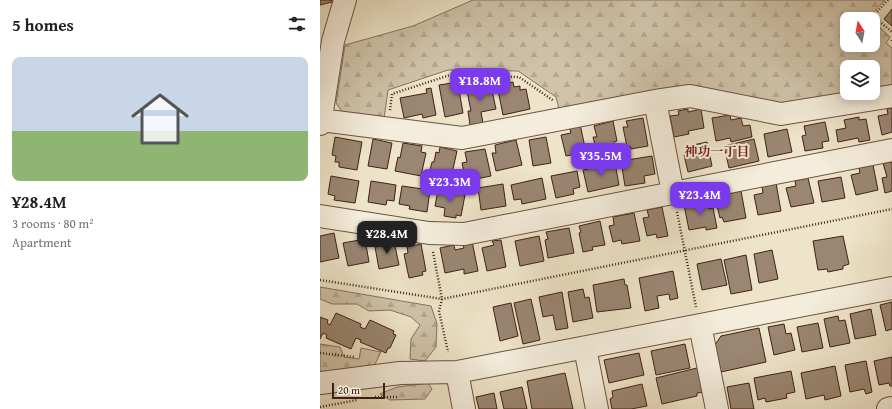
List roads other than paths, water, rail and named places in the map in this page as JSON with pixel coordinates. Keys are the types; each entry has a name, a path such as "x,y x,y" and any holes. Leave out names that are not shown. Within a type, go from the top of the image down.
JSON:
{"street":[{"path":"320,124 333,41 345,0"},
{"path":"320,120 462,138 655,101 690,96 781,114 892,96"},
{"path":"655,101 673,193"},
{"path":"320,216 429,233 464,234 892,150"},
{"path":"320,383 400,373 457,372 892,288"},
{"path":"700,325 717,409"},
{"path":"585,348 597,409"},
{"path":"457,372 464,409"},
{"path":"888,409 892,408"}],"district":[{"name":"神功一丁目","path":"717,151"}]}
